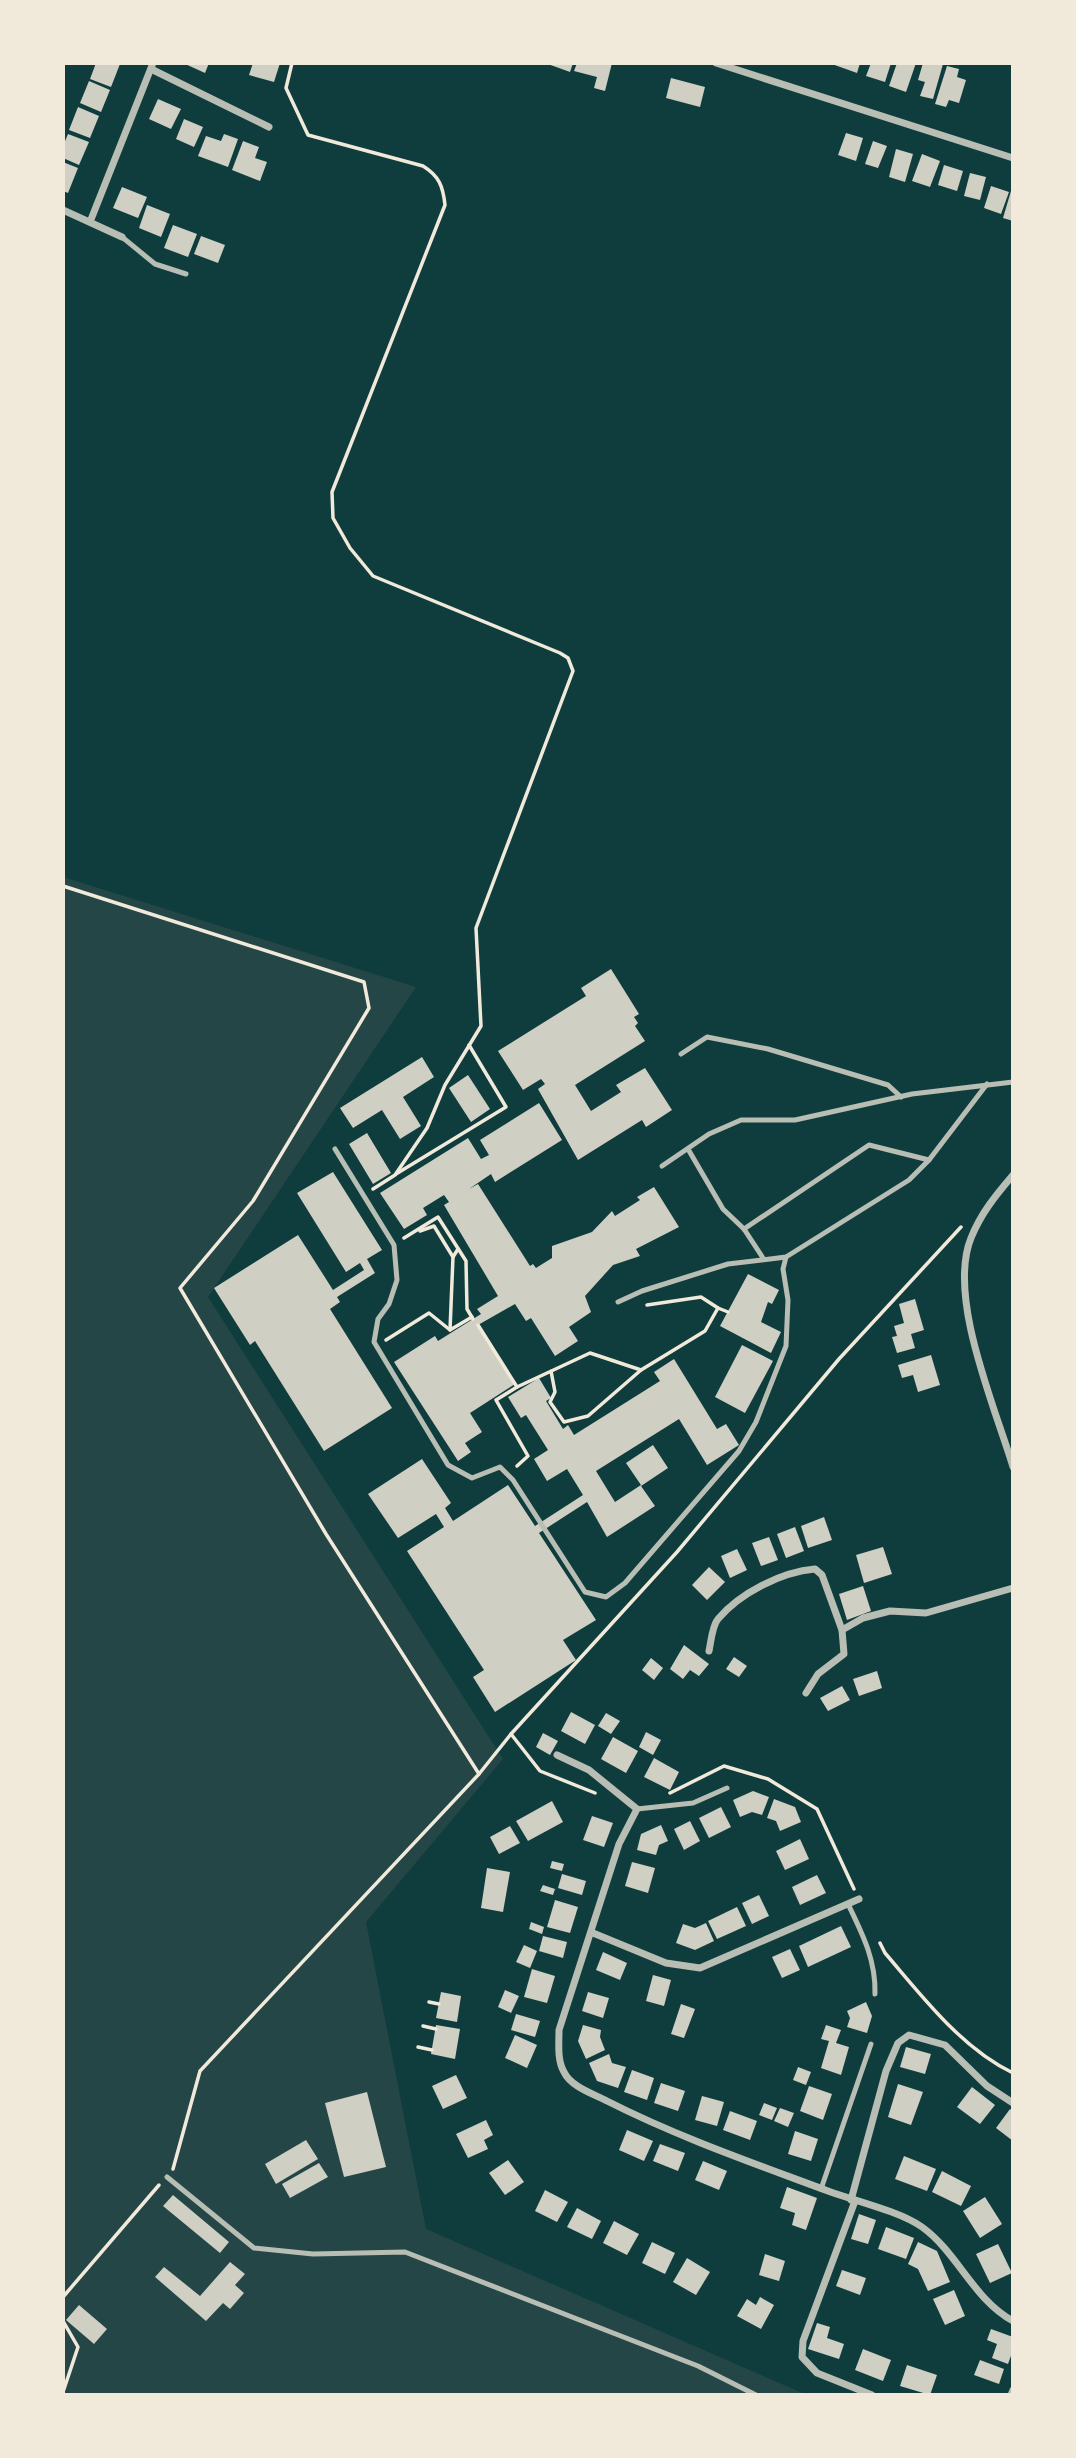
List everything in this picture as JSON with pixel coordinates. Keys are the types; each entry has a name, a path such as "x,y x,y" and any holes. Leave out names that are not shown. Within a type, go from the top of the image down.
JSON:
{"street":[{"path":"716,63 1013,158"},
{"path":"90,222 152,66 269,127"},
{"path":"63,210 122,237"},
{"path":"1013,1175 985,1209 970,1240 964,1273 965,1312 1013,1467"},
{"path":"709,1651 716,1621 752,1592 799,1570 815,1569 822,1575 842,1630 844,1654 818,1674 806,1693"},
{"path":"842,1630 863,1618 890,1611 926,1613 1013,1588"},
{"path":"557,1755 589,1770 620,1792 637,1809 619,1844 593,1933 559,2030 559,2058 564,2073 572,2082 648,2120 920,2225 944,2246 968,2281 1000,2314 1013,2321"},
{"path":"593,1933 666,1963 700,1968 859,1899"},
{"path":"872,2395 817,2373 802,2357 803,2342 853,2200 886,2071 898,2043 909,2035 945,2045 987,2086 1013,2103"},
{"path":"1012,2395 1013,2390"}],"lane":[{"path":"122,237 155,264 186,274"},
{"path":"681,1054 707,1037 768,1049 888,1085 901,1097"},
{"path":"662,1166 709,1134 741,1120 794,1119 901,1097 1013,1082"},
{"path":"618,1302 642,1291 728,1264 786,1257 891,1192 929,1160 987,1084"},
{"path":"744,1229 869,1145 929,1160"},
{"path":"335,1149 394,1245 397,1280 389,1304 378,1319 376,1347 448,1465 472,1478 500,1467 513,1480 585,1592 606,1597 625,1583 739,1451 756,1422 786,1346 788,1300 783,1269 786,1257"},
{"path":"688,1149 723,1209 744,1229 763,1258"},
{"path":"637,1809 693,1803 727,1788"},
{"path":"848,1904 872,1962 875,1994"},
{"path":"821,2189 871,2044"},
{"path":"167,2177 254,2249 313,2254 405,2252 698,2365 756,2395"}],"path":[{"path":"292,63 286,88 308,135 423,166 435,174 444,188 445,205 332,492 333,518 350,548 373,576 560,653 568,658 573,671 476,928 481,1026 445,1085 427,1128 395,1175"},
{"path":"63,886 364,982 369,1008 349,1042 253,1201 180,1288 326,1534 479,1774"},
{"path":"365,1195 506,1107 469,1045"},
{"path":"63,2297 173,2169 200,2071 479,1774 511,1734 677,1552 839,1359 951,1235 985,1209"},
{"path":"394,1245 438,1217 466,1261 467,1309 472,1318 450,1330"},
{"path":"412,1234 434,1226 453,1257"},
{"path":"450,1330 453,1257 458,1249"},
{"path":"648,1305 701,1297 728,1312"},
{"path":"551,1371 555,1392 550,1402 564,1422 588,1416 641,1370 705,1331 718,1308"},
{"path":"376,1347 429,1313 450,1330"},
{"path":"478,1325 517,1387"},
{"path":"521,1473 516,1465 528,1456 496,1400 517,1387 590,1353 641,1370"},
{"path":"511,1734 540,1771 597,1794 620,1792"},
{"path":"662,1797 724,1766 768,1779 817,1809 859,1899"},
{"path":"879,1942 885,1953 935,2011 991,2063 1013,2073"},
{"path":"429,2002 439,2004"},
{"path":"423,2026 436,2029"},
{"path":"418,2047 432,2050"},
{"path":"63,2321 78,2347 74,2368 63,2392"}],"shaded area":[{"path":"63,877 416,987 208,1297 503,1759 366,1922 426,2229 807,2395 63,2395"}],"building":[{"path":"96,63 120,64 111,87 90,79"},
{"path":"183,63 209,63 205,73"},
{"path":"253,63 280,63 274,82 249,75"},
{"path":"545,63 573,63 570,72"},
{"path":"577,63 612,63 605,91 594,88 597,77 574,71"},
{"path":"829,63 860,63 857,73"},
{"path":"871,63 891,63 885,82 866,76"},
{"path":"897,63 916,63 906,92 889,86"},
{"path":"923,63 943,64 933,99 920,96 925,82 918,80"},
{"path":"947,66 959,69 957,77 966,80 959,103 949,100 946,107 935,104"},
{"path":"671,78 705,87 700,107 666,98"},
{"path":"89,81 110,90 101,112 80,103"},
{"path":"158,99 181,109 171,129 149,119"},
{"path":"78,107 99,116 90,138 69,130"},
{"path":"184,119 203,127 194,147 176,139"},
{"path":"846,133 863,138 856,161 838,155"},
{"path":"68,134 89,142 79,165 63,158 63,146"},
{"path":"224,134 238,139 228,167 198,156 206,136 221,141"},
{"path":"243,141 259,147 255,158 267,162 260,181 232,170"},
{"path":"873,141 887,146 878,168 865,164"},
{"path":"896,149 913,154 905,182 889,177"},
{"path":"922,154 940,161 930,187 912,181"},
{"path":"63,162 78,168 68,193 63,191"},
{"path":"944,165 963,171 957,191 938,185"},
{"path":"970,173 986,177 980,200 964,196"},
{"path":"991,186 1009,192 1001,214 984,208"},
{"path":"122,187 147,197 138,218 113,208"},
{"path":"1013,191 1013,221 1003,218"},
{"path":"147,205 170,214 161,237 139,228"},
{"path":"173,225 197,234 188,257 164,248"},
{"path":"201,236 225,245 218,263 194,254"},
{"path":"611,969 639,1014 634,1017 638,1023 635,1026 645,1041 575,1085 591,1111 621,1092 616,1085 645,1068 672,1110 646,1127 642,1120 578,1160 538,1089 545,1084 541,1079 523,1090 498,1051 586,996 581,988"},
{"path":"422,1057 434,1077 403,1097 421,1126 400,1139 382,1110 353,1128 340,1108"},
{"path":"468,1075 490,1109 471,1122 449,1088"},
{"path":"539,1103 562,1140 495,1182 491,1174 469,1189 478,1184 530,1266 533,1264 536,1268 552,1258 552,1246 592,1232 612,1211 615,1216 640,1200 637,1197 654,1187 679,1227 636,1249 640,1256 613,1265 585,1296 591,1312 569,1327 578,1341 555,1356 531,1318 526,1321 515,1304 478,1325 515,1384 470,1413 482,1432 465,1443 471,1452 458,1461 394,1362 435,1336 438,1341 481,1314 477,1309 498,1296 444,1205 449,1202 444,1195 423,1208 427,1215 404,1229 380,1193 468,1138 481,1159 489,1155 480,1140"},
{"path":"367,1133 391,1173 373,1184 349,1144"},
{"path":"333,1172 382,1250 367,1259 375,1273 337,1297 340,1302 330,1309 392,1408 324,1451 255,1341 250,1345 214,1288 298,1235 333,1290 364,1270 360,1263 346,1272 297,1193"},
{"path":"748,1274 779,1290 772,1304 768,1302 761,1322 781,1332 771,1353 720,1326"},
{"path":"915,1299 924,1330 911,1334 915,1348 897,1353 892,1337 897,1336 894,1326 904,1323 899,1304"},
{"path":"742,1345 773,1361 745,1413 715,1397"},
{"path":"931,1355 940,1385 918,1392 913,1375 902,1378 898,1365"},
{"path":"674,1359 717,1429 726,1424 739,1445 707,1465 679,1419 596,1471 615,1502 641,1485 626,1463 653,1445 668,1468 641,1486 655,1506 607,1537 587,1502 539,1533 596,1620 563,1640 576,1660 495,1712 473,1677 484,1670 407,1551 444,1527 436,1514 398,1538 368,1494 422,1459 451,1503 445,1508 453,1521 508,1485 535,1526 583,1495 567,1469 547,1481 534,1459 548,1450 526,1415 521,1418 508,1397 539,1378 551,1398 546,1401 563,1429 568,1425 574,1435 660,1381 654,1372"},
{"path":"824,1517 832,1540 808,1548 801,1526"},
{"path":"795,1527 804,1551 786,1558 777,1534"},
{"path":"769,1537 778,1560 761,1566 752,1543"},
{"path":"883,1547 892,1574 864,1583 856,1555"},
{"path":"737,1549 747,1570 730,1578 721,1556"},
{"path":"709,1567 725,1582 707,1600 692,1585"},
{"path":"863,1586 871,1611 847,1620 839,1594"},
{"path":"684,1645 709,1664 699,1676 690,1670 683,1679 670,1669"},
{"path":"734,1657 747,1666 739,1677 726,1669"},
{"path":"651,1658 663,1668 654,1680 642,1670"},
{"path":"877,1671 882,1688 859,1696 853,1679"},
{"path":"842,1686 850,1700 828,1711 820,1698"},
{"path":"571,1712 595,1725 585,1744 561,1731"},
{"path":"606,1713 620,1721 611,1734 598,1726"},
{"path":"646,1732 661,1740 653,1755 639,1747"},
{"path":"543,1733 558,1741 550,1755 536,1747"},
{"path":"613,1737 638,1751 626,1773 601,1759"},
{"path":"654,1758 679,1772 670,1790 644,1777"},
{"path":"753,1791 769,1797 762,1815 752,1812 740,1817 733,1800"},
{"path":"774,1799 795,1807 801,1822 780,1831 776,1821 767,1818"},
{"path":"552,1801 563,1822 528,1841 516,1821"},
{"path":"721,1807 731,1827 709,1838 699,1818"},
{"path":"592,1816 613,1823 604,1847 583,1840"},
{"path":"690,1821 700,1841 684,1850 674,1829"},
{"path":"661,1825 668,1841 659,1845 656,1855 637,1850 641,1834"},
{"path":"510,1826 520,1843 499,1854 490,1837"},
{"path":"800,1839 809,1859 785,1870 776,1851"},
{"path":"552,1861 564,1864 562,1871 550,1868"},
{"path":"632,1862 655,1868 648,1893 625,1886"},
{"path":"487,1868 510,1872 503,1912 481,1908"},
{"path":"562,1874 586,1881 582,1895 558,1888"},
{"path":"817,1875 826,1893 800,1905 792,1887"},
{"path":"543,1885 555,1889 553,1895 540,1891"},
{"path":"759,1895 769,1916 752,1924 742,1903"},
{"path":"555,1900 578,1907 570,1933 547,1927"},
{"path":"737,1907 746,1926 717,1939 708,1921"},
{"path":"531,1922 544,1927 542,1934 529,1929"},
{"path":"706,1923 714,1941 695,1950 676,1943 683,1924 695,1928"},
{"path":"841,1926 851,1947 808,1967 799,1946"},
{"path":"543,1936 567,1942 563,1958 539,1951"},
{"path":"524,1945 537,1951 530,1968 516,1962"},
{"path":"790,1949 800,1970 782,1978 772,1957"},
{"path":"603,1952 627,1963 620,1980 596,1970"},
{"path":"532,1969 555,1976 547,2003 524,1997"},
{"path":"653,1975 671,1980 664,2006 646,2001"},
{"path":"505,1990 519,1996 511,2013 498,2007"},
{"path":"441,1992 461,1996 457,2022 436,2018"},
{"path":"588,1992 609,1998 603,2018 582,2011"},
{"path":"866,2002 872,2016 867,2033 847,2027 850,2018 847,2011"},
{"path":"681,2004 695,2009 684,2038 671,2034"},
{"path":"516,2014 540,2021 535,2037 511,2030"},
{"path":"436,2025 460,2029 455,2059 431,2054"},
{"path":"583,2025 601,2030 600,2037 605,2050 586,2059 578,2041"},
{"path":"826,2025 841,2030 836,2043 849,2047 841,2075 821,2068 829,2041 821,2039"},
{"path":"515,2035 537,2045 527,2068 505,2058"},
{"path":"906,2047 931,2054 925,2074 900,2067"},
{"path":"609,2054 612,2063 626,2067 618,2088 597,2081 589,2063"},
{"path":"798,2067 811,2072 806,2085 793,2080"},
{"path":"632,2070 654,2078 647,2100 624,2092"},
{"path":"456,2075 467,2098 443,2109 432,2086"},
{"path":"661,2083 685,2091 678,2111 654,2103"},
{"path":"898,2084 923,2092 911,2125 888,2117"},
{"path":"809,2086 832,2094 823,2120 800,2111"},
{"path":"972,2087 995,2105 980,2124 957,2107"},
{"path":"367,2092 386,2167 344,2177 325,2103"},
{"path":"702,2096 724,2102 717,2126 695,2120"},
{"path":"764,2103 777,2108 772,2120 759,2115"},
{"path":"780,2108 794,2113 788,2127 774,2121"},
{"path":"1010,2109 1013,2111 1013,2141 996,2128"},
{"path":"730,2111 757,2121 750,2140 723,2130"},
{"path":"486,2120 493,2135 484,2140 488,2149 468,2158 456,2134"},
{"path":"627,2130 653,2141 644,2161 619,2150"},
{"path":"795,2131 818,2139 811,2161 788,2154"},
{"path":"306,2140 318,2159 276,2184 265,2164"},
{"path":"660,2144 685,2153 678,2171 653,2161"},
{"path":"904,2156 936,2169 927,2191 895,2179"},
{"path":"508,2160 524,2182 505,2195 489,2173"},
{"path":"703,2161 727,2171 719,2190 695,2180"},
{"path":"319,2163 328,2177 290,2198 282,2184"},
{"path":"942,2171 971,2186 961,2206 932,2192"},
{"path":"787,2187 817,2198 806,2230 792,2225 795,2213 780,2208"},
{"path":"545,2190 568,2202 557,2222 535,2211"},
{"path":"173,2195 229,2242 220,2253 163,2206"},
{"path":"985,2197 1002,2224 980,2238 963,2211"},
{"path":"577,2208 601,2221 592,2239 567,2227"},
{"path":"859,2214 876,2220 868,2244 851,2239"},
{"path":"614,2221 639,2234 627,2255 603,2243"},
{"path":"886,2227 914,2238 906,2259 878,2249"},
{"path":"652,2242 675,2253 665,2274 642,2263"},
{"path":"918,2242 937,2251 950,2282 928,2291 918,2269 908,2264"},
{"path":"998,2244 1012,2273 990,2283 976,2254"},
{"path":"765,2254 785,2261 779,2281 759,2275"},
{"path":"687,2258 710,2272 696,2295 673,2282"},
{"path":"230,2262 245,2274 235,2285 244,2293 230,2309 223,2303 206,2321 155,2277 164,2267 200,2296"},
{"path":"842,2270 866,2278 860,2295 836,2286"},
{"path":"954,2290 965,2316 945,2325 933,2299"},
{"path":"760,2297 774,2305 761,2329 737,2316 747,2299 756,2305"},
{"path":"79,2305 107,2329 94,2344 66,2320"},
{"path":"817,2323 830,2327 827,2338 844,2344 839,2359 808,2349"},
{"path":"991,2329 1013,2337 1013,2350 1008,2364 992,2358 997,2344 987,2340"},
{"path":"863,2349 891,2360 883,2381 855,2370"},
{"path":"980,2360 1004,2369 999,2384 974,2375"},
{"path":"907,2365 937,2375 930,2395 900,2386"}]}
